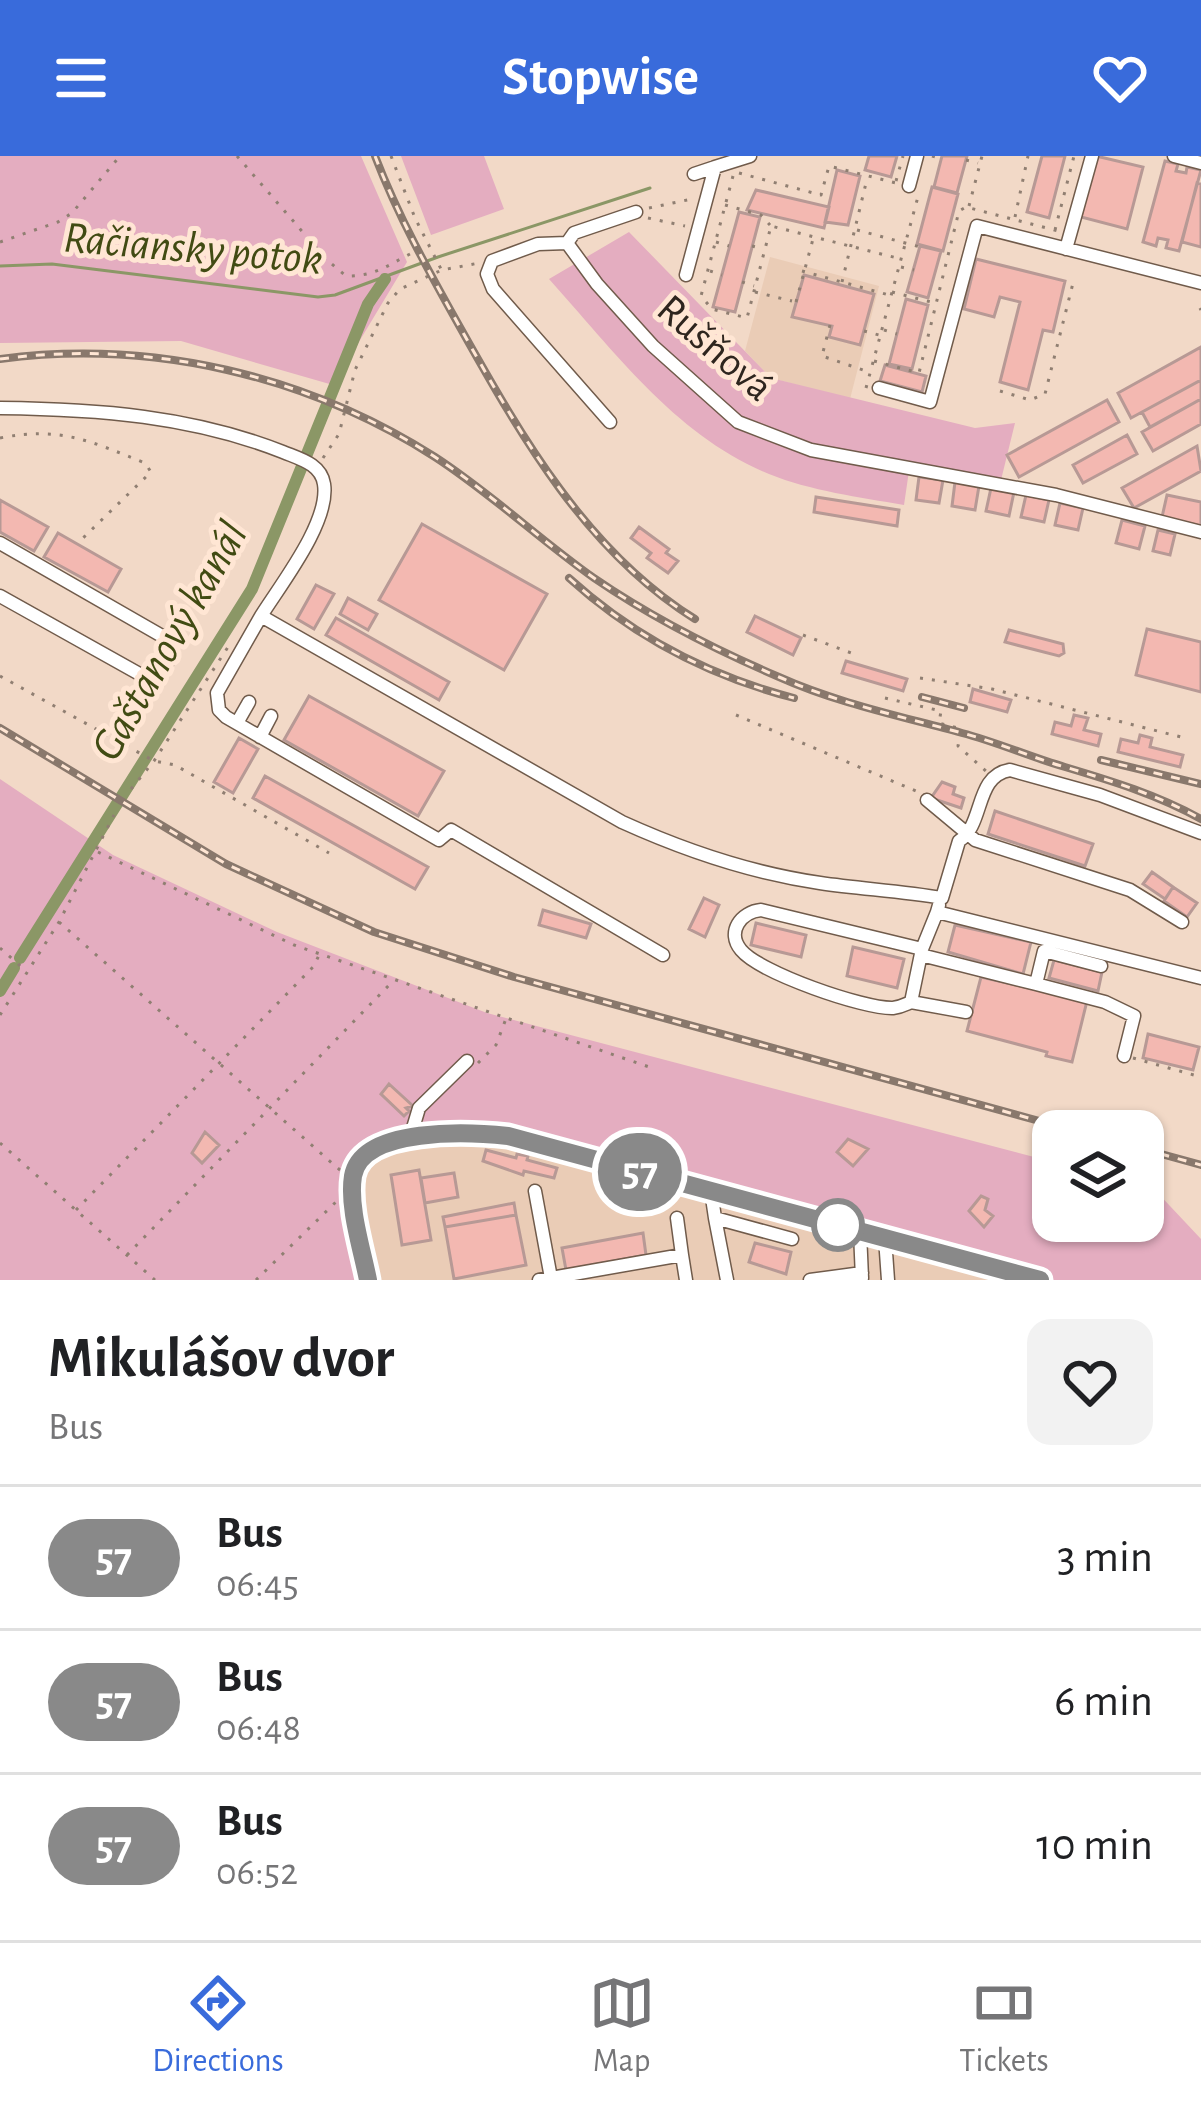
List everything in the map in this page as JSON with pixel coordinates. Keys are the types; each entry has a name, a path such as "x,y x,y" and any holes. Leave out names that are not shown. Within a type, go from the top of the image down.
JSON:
{"street":[{"path":"694,174 750,156"},
{"path":"902,184 917,156"},
{"path":"1066,249 1092,156"},
{"path":"1174,156 1201,163"},
{"path":"686,274 715,167"},
{"path":"610,422 493,289 487,274 491,261 538,244 568,243 574,233 636,212"},
{"path":"873,388 931,402 977,226 1201,283"},
{"name":"Rušňová","path":"568,243 597,284 653,346 738,422 811,450 1056,495 1201,532"},
{"path":"0,408 67,408 165,418 244,436 308,463 324,484 320,518 217,693 219,710 439,840 451,830 663,955"},
{"path":"0,543 162,636 171,650 170,659 160,674 142,676 0,596"},
{"path":"261,616 540,776 675,847 798,879 940,905 1201,978"},
{"path":"237,723 249,703"},
{"path":"260,736 272,716"},
{"path":"911,1002 922,952 959,841 968,835 994,776 1003,771 1021,772 1201,833"},
{"path":"927,800 975,840 1130,890 1181,922"},
{"path":"965,1012 911,1002 897,1008 854,1001 788,976 741,950 734,934 738,922 748,911 761,910 1106,1001 1134,1016 1124,1056"},
{"path":"1036,984 1044,951 1101,965"},
{"path":"410,1138 419,1108 467,1061"},
{"path":"368,1280 353,1178 364,1155 410,1138 456,1132 508,1136 1039,1280"},
{"path":"535,1191 545,1279 682,1255"},
{"path":"711,1191 727,1280"},
{"path":"677,1218 686,1280"},
{"path":"715,1218 792,1239"},
{"path":"810,1280 862,1276 860,1232"},
{"path":"885,1238 888,1280"}],"path":[{"path":"0,242 71,213 120,156"},
{"path":"236,156 346,276 399,264 413,251 429,247"},
{"path":"391,156 442,270"},
{"path":"771,226 747,318 712,309 701,296 734,172 821,195 832,156"},
{"path":"902,184 903,156"},
{"path":"932,156 942,158"},
{"path":"968,208 982,156"},
{"path":"1014,219 1029,156"},
{"path":"1055,230 1075,156"},
{"path":"966,160 980,164"},
{"path":"829,166 920,189 871,372 873,388"},
{"path":"842,282 868,176"},
{"path":"1024,180 1035,183"},
{"path":"1058,182 1067,184"},
{"path":"780,196 783,185"},
{"path":"801,201 803,190"},
{"path":"855,196 862,198"},
{"path":"636,212 707,197"},
{"path":"1019,200 1030,203"},
{"path":"916,204 927,207"},
{"path":"725,205 760,215 771,226 901,259"},
{"path":"636,212 730,246"},
{"path":"798,233 801,223"},
{"path":"855,230 920,247"},
{"path":"742,282 795,302 814,237"},
{"path":"752,246 765,250"},
{"path":"308,463 339,434 356,370 388,303 400,289 442,270 491,261"},
{"path":"899,266 914,270"},
{"path":"936,269 944,272"},
{"path":"708,271 722,275"},
{"path":"802,271 937,303"},
{"path":"1000,391 1030,400 1045,394 1072,284"},
{"path":"1057,316 1064,319"},
{"path":"830,325 822,356 871,372"},
{"path":"864,331 897,334"},
{"path":"921,335 928,337"},
{"path":"0,438 36,430 72,434 146,463 151,472 83,538"},
{"path":"803,635 854,654"},
{"path":"131,789 229,647"},
{"path":"0,676 138,753 175,765 329,853"},
{"path":"920,678 992,688 1181,737"},
{"path":"885,698 941,711 939,723 961,729 958,746 994,776"},
{"path":"736,715 792,742 910,786 927,800"},
{"path":"0,1015 59,922 114,815"},
{"path":"98,851 320,954 655,1069"},
{"path":"59,922 353,1178"},
{"path":"0,949 27,973"},
{"path":"76,1210 320,954"},
{"path":"127,1255 394,980"},
{"path":"1124,1056 1201,1077"},
{"path":"0,1143 155,1280"},
{"path":"256,1280 339,1198 354,1197"}],"shaded area":[{"path":"0,156 361,156 407,262 333,385 181,341 0,343"},
{"path":"401,156 484,156 504,209 431,235"},
{"path":"629,232 771,378 975,428 1015,423 1001,480 910,464 904,505 785,480 705,438 648,389 549,279"},
{"path":"770,257 879,286 850,399 771,378 745,351"},
{"path":"0,779 113,855 277,932 487,1013 1032,1156 1032,1242 1164,1242 1164,1200 1201,1239 1201,1280 1037,1280 482,1130 372,1146 351,1184 365,1280 0,1280"},
{"path":"483,1130 1037,1280 368,1280 351,1184 372,1146"}],"building":[{"path":"869,156 897,156 891,177 865,170"},
{"path":"942,156 967,156 957,193 934,187"},
{"path":"1042,156 1065,156 1049,218 1027,212"},
{"path":"1096,156 1143,167 1127,229 1081,217"},
{"path":"1165,161 1178,164 1176,171 1201,170 1179,251 1166,248 1168,240 1158,238 1156,246 1143,242"},
{"path":"837,170 860,176 848,225 825,222"},
{"path":"1197,183 1201,184 1201,247 1182,242"},
{"path":"932,187 958,194 943,251 917,244"},
{"path":"756,190 829,207 824,228 747,210"},
{"path":"739,212 760,217 735,312 713,307"},
{"path":"920,246 941,251 928,298 907,292"},
{"path":"976,259 1065,281 1053,332 1043,330 1028,390 1000,382 1020,302 1000,297 994,317 964,309"},
{"path":"804,275 874,294 860,345 829,337 832,326 792,317"},
{"path":"906,299 928,305 912,369 889,364"},
{"path":"1201,347 1201,380 1131,418 1118,393"},
{"path":"885,365 926,376 922,392 880,381"},
{"path":"1201,380 1201,399 1150,427 1142,412"},
{"path":"1201,399 1201,424 1153,451 1142,432"},
{"path":"1107,400 1119,422 1019,477 1007,455"},
{"path":"1127,435 1137,454 1083,483 1073,465"},
{"path":"1197,446 1201,471 1134,508 1122,488"},
{"path":"919,477 943,480 939,503 916,500"},
{"path":"955,482 979,486 975,510 952,506"},
{"path":"991,488 1014,492 1009,516 986,511"},
{"path":"1026,495 1049,500 1044,522 1021,517"},
{"path":"1167,495 1201,502 1201,526 1162,517"},
{"path":"816,497 899,510 897,526 814,512"},
{"path":"0,500 48,527 34,551 0,532"},
{"path":"1060,503 1083,508 1078,530 1055,525"},
{"path":"1122,520 1145,526 1139,549 1116,543"},
{"path":"422,524 547,594 504,670 379,600"},
{"path":"639,527 678,561 668,573 631,538"},
{"path":"1158,530 1175,534 1170,555 1153,551"},
{"path":"58,533 121,569 108,592 44,557"},
{"path":"316,585 334,594 314,629 297,619"},
{"path":"348,598 377,614 368,630 340,614"},
{"path":"755,616 801,638 793,655 747,632"},
{"path":"336,618 449,682 439,700 326,635"},
{"path":"1147,629 1201,642 1201,692 1136,675"},
{"path":"1009,630 1063,644 1064,653 1059,656 1005,642"},
{"path":"846,661 907,679 903,691 842,673"},
{"path":"973,689 1011,700 1007,712 970,702"},
{"path":"309,696 444,771 418,816 284,740"},
{"path":"1074,715 1088,718 1084,730 1101,734 1098,746 1052,734 1055,722 1071,726"},
{"path":"1140,735 1152,738 1150,747 1183,755 1180,767 1118,752 1121,739 1138,743"},
{"path":"239,738 258,749 233,793 214,782"},
{"path":"265,776 428,867 415,889 253,798"},
{"path":"942,782 955,787 953,794 964,798 961,808 931,798"},
{"path":"995,811 1093,844 1085,866 988,834"},
{"path":"1152,872 1173,887 1165,899 1143,884"},
{"path":"1173,887 1197,903 1187,917 1164,901"},
{"path":"704,898 719,905 705,937 689,929"},
{"path":"543,910 591,924 586,938 539,925"},
{"path":"756,923 806,935 801,957 751,945"},
{"path":"955,925 1031,942 1023,974 948,952"},
{"path":"853,947 904,959 897,988 847,976"},
{"path":"1054,960 1102,972 1098,991 1049,978"},
{"path":"981,977 1087,1001 1072,1062 967,1031"},
{"path":"1148,1034 1199,1047 1193,1070 1143,1058"},
{"path":"389,1084 413,1106 406,1108 409,1111 404,1116 381,1094"},
{"path":"205,1132 219,1145 202,1163 192,1153"},
{"path":"848,1139 868,1149 853,1166 837,1152"},
{"path":"486,1150 516,1158 517,1154 528,1156 527,1160 557,1168 554,1178 524,1171 523,1175 483,1161"},
{"path":"419,1170 431,1240 402,1245 391,1175"},
{"path":"454,1173 458,1197 425,1203 421,1178"},
{"path":"981,1196 988,1199 985,1210 993,1216 984,1227 969,1211"},
{"path":"514,1203 516,1215 445,1227 443,1217"},
{"path":"516,1215 526,1265 454,1279 445,1227"},
{"path":"643,1233 646,1255 566,1270 562,1248"},
{"path":"755,1243 791,1252 786,1274 749,1262"}],"waterway":[{"name":"Račiansky potok","path":"0,266 52,264 318,297 335,295 650,188"},
{"name":"Gaštanový kanál","path":"20,958 252,589 368,304 385,279"},
{"name":"Gaštanový kanál","path":"0,991 14,968"}],"railway":[{"path":"375,156 426,265 533,450 589,526 621,560 695,619"},
{"path":"0,359 114,354 170,360 226,370 334,404 435,457 594,578 732,656 823,694 1117,783 1201,819"},
{"path":"569,578 620,619 674,652 794,698"},
{"path":"922,697 964,708"},
{"path":"0,728 226,864 374,932 514,977 1032,1119"},
{"path":"1101,760 1201,784"},
{"path":"1164,1155 1201,1165"}],"bus line":[{"name":"57","path":"368,1280 353,1186 360,1160 376,1147 393,1142 456,1132 508,1136 1040,1280"}]}
